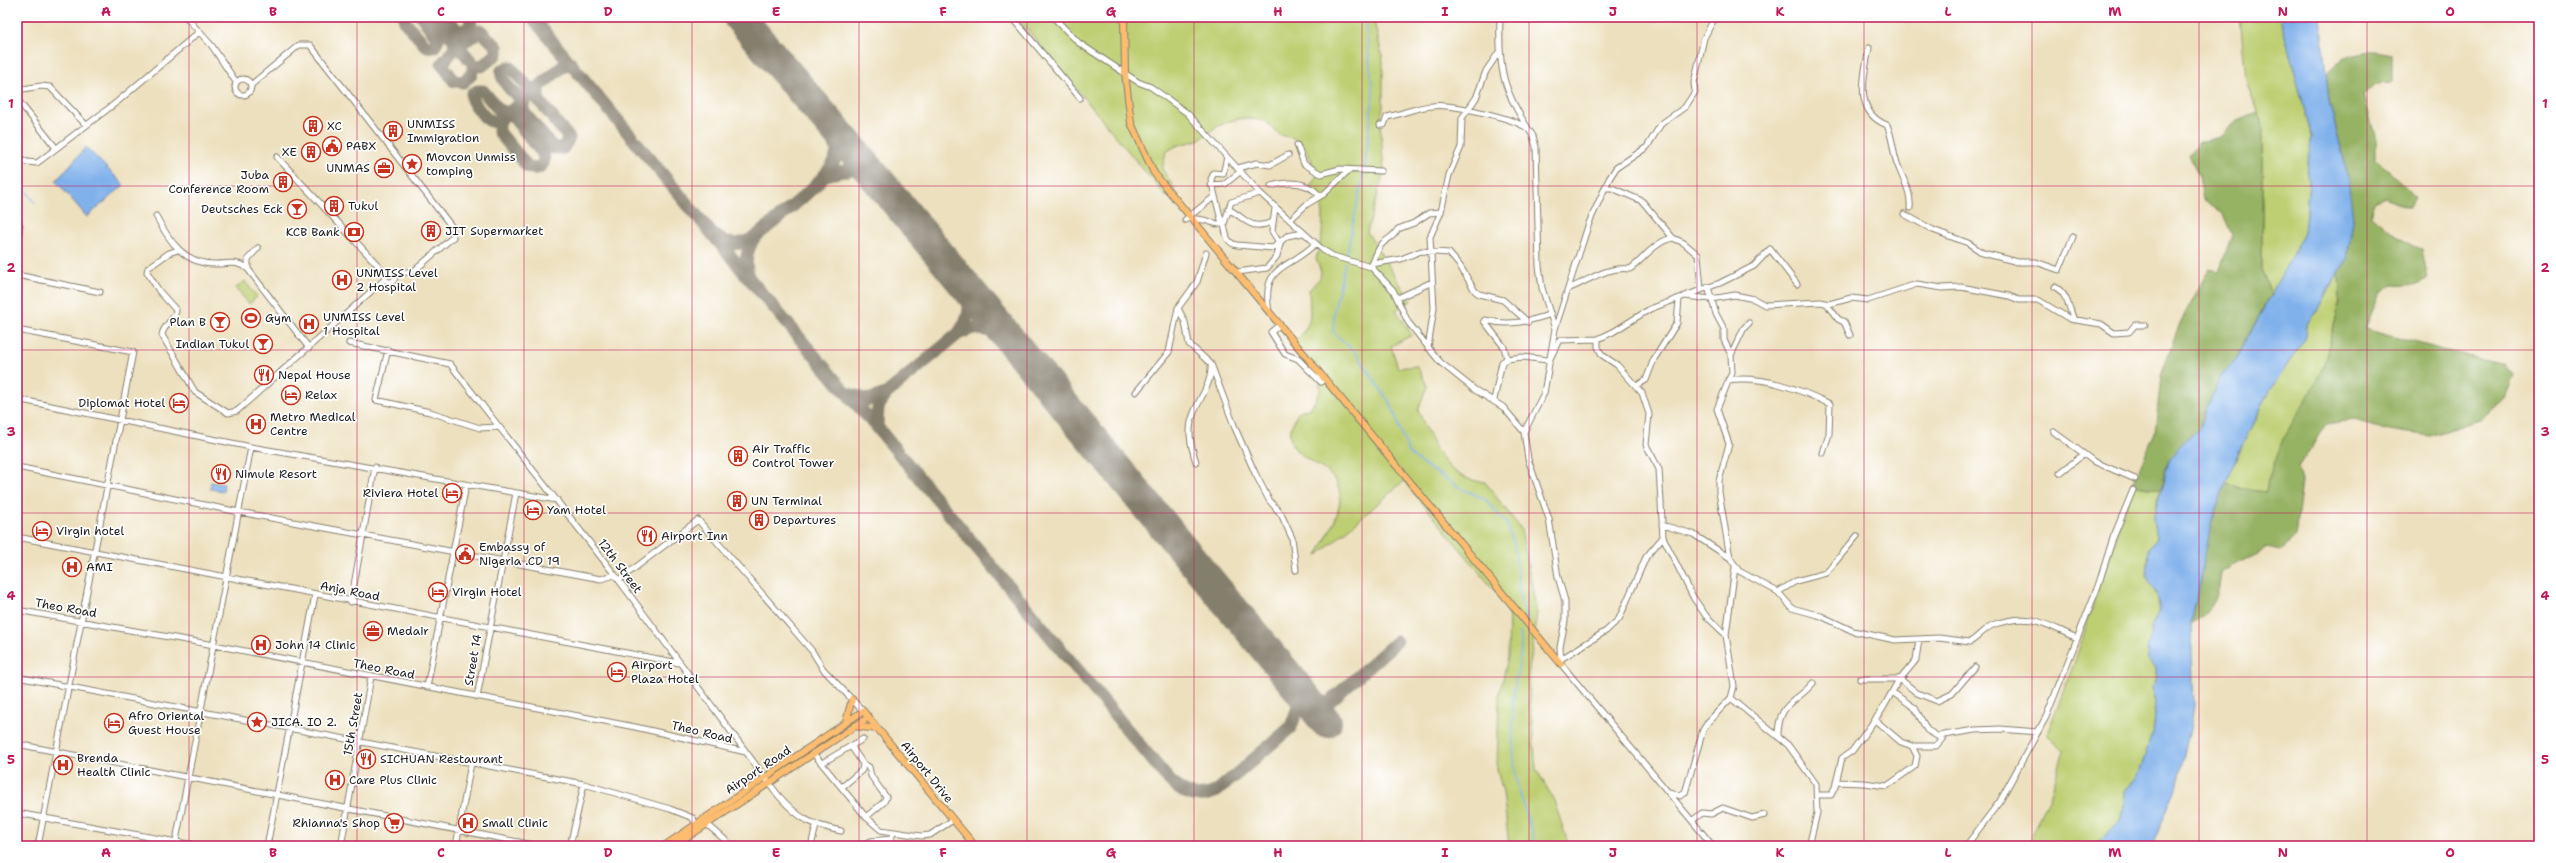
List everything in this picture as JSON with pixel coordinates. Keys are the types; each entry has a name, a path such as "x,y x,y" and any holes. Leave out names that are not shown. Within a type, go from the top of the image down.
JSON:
{"main road":[{"path":"1124,17 1125,73 1131,123 1154,172 1193,217 1269,312 1561,662"},
{"path":"845,724 851,709 852,699"},
{"name":"Airport Drive","path":"863,711 975,846"},
{"name":"Airport Road","path":"674,846 708,825 863,711"},
{"name":"Airport Road","path":"664,846 869,717"},
{"path":"854,726 879,729"}],"street":[{"path":"178,250 166,255 148,268 147,272 159,291 176,310 176,313 163,329 162,335 195,392 205,400 228,413 237,411 310,348 390,272 394,274 414,270 453,237 452,227 310,45 299,45 251,85 249,94 241,95 235,89 236,82 186,17"},
{"path":"1012,17 1080,98"},
{"path":"1053,17 1079,43 1178,106 1275,208 1315,244 1333,256 1372,266 1401,259 1421,250 1449,253 1460,266 1475,291 1479,294 1503,300 1528,322"},
{"path":"1500,17 1499,52 1503,79 1536,147 1539,266 1542,288 1556,329"},
{"path":"1524,432 1544,393 1556,329 1589,223 1616,168 1647,147 1661,124 1685,107 1695,92 1694,83 1704,38 1715,17"},
{"path":"17,157 27,162 36,162 116,102 199,32"},
{"path":"1869,48 1866,58 1865,106 1869,115 1887,125 1894,144 1894,153 1911,195 1910,208"},
{"path":"1428,348 1434,308 1430,237 1441,212 1449,175 1462,147 1462,118 1469,110 1486,71 1499,52"},
{"path":"236,82 244,78 251,85"},
{"path":"17,90 41,86 50,87 86,125"},
{"path":"17,99 56,148"},
{"path":"1380,125 1384,125 1387,117 1432,106 1450,105 1523,125 1529,130"},
{"path":"1297,145 1304,164 1321,174 1340,169 1381,171"},
{"path":"1211,185 1225,184 1239,169 1257,163 1270,165 1288,155"},
{"path":"277,157 385,276 388,282 392,282 394,279 394,274"},
{"path":"1227,157 1224,172 1222,174 1214,173 1211,185 1227,240 1232,244 1273,248 1280,244 1287,236 1303,233"},
{"path":"1290,220 1307,204 1320,196 1349,170"},
{"path":"1271,186 1284,183 1299,183 1312,187 1320,196"},
{"path":"1606,188 1612,188 1642,201 1673,238 1684,243 1698,255 1702,289"},
{"path":"1223,224 1233,200 1245,199 1260,193"},
{"path":"1185,220 1193,217 1215,196"},
{"path":"1237,272 1267,268 1277,256 1280,244 1272,231 1275,208"},
{"path":"1228,209 1247,224 1262,226 1273,222"},
{"path":"1372,266 1377,251 1385,242 1392,239 1398,229 1414,223 1429,213 1441,212"},
{"path":"1904,214 1933,230 1968,243 1983,253 2018,262 2036,262 2059,270 2073,237"},
{"path":"156,216 178,250 183,255 208,264 234,262 248,269 310,348"},
{"path":"1193,217 1205,218 1223,224"},
{"path":"17,220 20,225 17,245"},
{"path":"1570,288 1593,278 1598,273 1621,268 1630,270 1645,253 1659,246 1664,239 1673,238"},
{"path":"1269,312 1266,289 1268,282 1275,273 1315,244"},
{"path":"248,269 248,259 258,248"},
{"path":"1550,359 1559,340 1598,339 1613,332 1650,309 1679,299 1754,266 1770,249 1797,284"},
{"path":"1136,392 1169,352 1178,308 1197,282 1206,253"},
{"path":"1372,266 1398,298 1408,322 1428,348 1462,380 1503,407 1524,432 1528,458 1550,519 1558,576 1565,601 1565,621 1560,647 1561,662 1713,846"},
{"path":"17,275 100,292"},
{"path":"1398,298 1432,282"},
{"path":"1685,296 1711,299 1735,296 1754,299 1765,305 1821,302 1829,304 1851,298 1868,300 1917,284 1942,288 1961,287 2009,296 2019,300 2038,300 2074,321 2101,324 2114,333 2129,332 2135,325 2145,325"},
{"path":"1669,792 1678,796 1685,793 1703,730 1708,722 1731,698 1734,686 1726,635 1735,568 1730,558 1719,492 1719,481 1729,444 1717,409 1732,372 1731,355 1724,340 1724,329 1711,299 1708,287"},
{"path":"2055,287 2061,290 2066,298 2074,321"},
{"path":"1638,386 1646,380 1654,359 1677,322 1679,299"},
{"path":"1828,306 1838,319 1844,322 1850,335"},
{"path":"1178,308 1185,322 1189,344 1211,364 1235,428 1255,473 1269,500 1281,514 1292,538 1296,570"},
{"path":"1507,359 1504,347 1484,321 1528,322 1551,314"},
{"path":"1731,355 1744,328 1749,323"},
{"path":"1277,327 1271,332 1277,344 1285,354 1298,359 1321,382"},
{"path":"17,330 133,352 93,553 38,846"},
{"path":"1598,339 1598,347 1602,355 1638,386 1649,414 1646,445 1659,469 1664,538 1693,597 1706,616 1726,635"},
{"path":"348,343 388,350 376,400 430,412 480,428 498,427"},
{"name":"12th Street","path":"388,350 450,364 619,580 679,663 790,808 802,820 816,826 840,831"},
{"path":"1494,400 1502,362 1507,359 1524,357 1550,359"},
{"path":"1196,462 1190,444 1190,427 1209,381 1211,364"},
{"path":"1728,380 1743,378 1764,380 1830,404 1829,434 1823,454"},
{"path":"17,398 119,418 252,447 376,467 466,485 557,500"},
{"path":"2054,432 2093,461 2135,479"},
{"path":"175,844 214,645 225,578 252,447"},
{"path":"2060,473 2084,454"},
{"path":"17,467 239,512 601,579 615,575"},
{"path":"351,602 376,467"},
{"path":"427,687 466,485"},
{"path":"1966,846 1994,811 2038,732 2098,586 2113,538 2133,490"},
{"name":"Street 14","path":"477,697 489,627 516,493"},
{"path":"619,580 698,520 863,711"},
{"path":"1662,525 1688,532 1730,558"},
{"path":"1778,592 1796,581 1826,573 1857,536"},
{"name":"Anja Road","path":"17,537 93,553 679,663"},
{"path":"1561,662 1606,631 1619,619 1646,557 1664,538"},
{"path":"1735,568 1778,592 1792,608 1821,616 1853,631 1895,640 1953,638 1970,642 1995,624 2021,618 2043,622 2077,638"},
{"path":"267,846 291,729 315,595"},
{"name":"Theo Road","path":"17,610 214,645 302,664 635,727 746,752"},
{"path":"1818,795 1831,795 1842,758 1852,751 1875,720 1900,679 1916,660 1919,639"},
{"path":"1860,679 1900,679 1917,693 1937,702 1952,694 1975,667"},
{"path":"17,676 584,784 670,808 693,818 696,825"},
{"name":"15th Street","path":"341,846 372,677"},
{"path":"1778,737 1778,720 1785,709 1813,684"},
{"path":"1875,720 1901,742 1912,746 1936,746 1942,739 1927,730 1915,708 1892,692"},
{"path":"1731,698 1778,737 1799,758 1816,784 1818,795 1817,813 1810,846"},
{"path":"1938,736 1988,729 2038,732"},
{"path":"822,763 863,739"},
{"path":"17,744 278,795 349,807 539,846"},
{"path":"851,746 863,764 869,767 871,776 886,799 866,817"},
{"path":"1836,782 1887,786 1915,766 1918,756 1912,746"},
{"path":"813,753 866,817 882,830 893,833 930,836 953,820"},
{"path":"456,846 471,763"},
{"path":"842,787 862,770 863,764"},
{"path":"570,846 584,784"},
{"path":"1693,820 1702,813 1711,814 1722,808 1752,818 1765,815"},
{"path":"17,813 175,844 198,846"},
{"path":"708,825 732,846"},
{"path":"811,846 816,826"},
{"path":"860,846 871,841 891,839 893,833"}],"green space":[{"path":"1017,17 1373,17 1383,60 1383,107 1380,120 1384,172 1367,232 1411,301 1396,310 1412,335 1391,346 1398,368 1417,366 1427,386 1418,410 1435,447 1442,458 1460,475 1471,480 1485,482 1521,529 1537,613 1528,678 1536,769 1553,798 1569,846 1509,846 1503,792 1497,770 1499,696 1508,657 1509,608 1404,481 1317,556 1337,514 1340,499 1337,485 1329,474 1297,451 1291,441 1291,428 1300,410 1310,409 1320,392 1320,379 1292,345 1304,331 1309,320 1309,290 1320,278 1321,272 1316,259 1322,235 1323,216 1321,199 1315,195 1310,187 1318,173 1303,144 1293,138 1280,135 1265,121 1244,118 1230,121 1216,127 1198,140 1176,146 1166,152 1162,169 1175,189 1166,197"},
{"path":"2240,17 2280,17 2312,137 2307,162 2309,182 2304,233 2271,294 2262,271 2262,126 2246,80"},
{"path":"2375,51 2392,54 2392,82 2377,83 2364,95 2376,140 2376,159 2409,190 2415,199 2410,207 2384,198 2373,203 2372,215 2399,238 2422,250 2428,279 2415,285 2392,284 2380,293 2365,329 2466,356 2503,363 2513,375 2504,398 2480,420 2430,436 2389,430 2354,420 2326,424 2298,467 2302,481 2295,537 2280,551 2267,548 2221,573 2214,603 2199,619 2191,624 2207,537 2225,482 2239,489 2266,492 2268,480 2283,439 2322,372 2340,303 2339,271 2347,260 2353,220 2345,164 2329,101 2326,74 2345,57"},
{"path":"2257,112 2262,126 2262,271 2271,294 2235,360 2220,377 2200,426 2177,449 2165,470 2161,489 2133,484 2155,432 2161,376 2180,323 2209,269 2219,271 2232,235 2223,214 2203,200 2199,176 2189,155 2199,142 2220,137 2236,121"},
{"path":"2339,271 2340,303 2322,372 2276,462 2268,480 2266,492 2239,489 2225,482 2266,396 2305,339 2306,324 2320,307"},
{"path":"245,281 257,297 249,304 236,288"},
{"path":"2133,484 2161,489 2154,513 2156,538 2149,549 2160,611 2152,625 2148,660 2154,667 2157,676 2152,688 2156,701 2154,727 2139,774 2125,791 2125,806 2118,822 2097,846 2027,846 2051,794 2064,750 2047,734 2075,661"}],"water":[{"path":"2280,17 2320,17 2329,101 2345,164 2353,220 2347,260 2330,286 2320,307 2306,324 2305,339 2266,396 2236,458 2213,516 2191,624 2194,706 2190,729 2176,788 2152,846 2097,846 2118,822 2125,806 2125,791 2139,774 2154,727 2156,701 2152,688 2157,676 2154,667 2148,660 2147,650 2152,625 2160,611 2159,600 2147,576 2149,549 2156,538 2153,518 2169,461 2177,449 2200,426 2220,377 2235,360 2304,233 2309,182 2307,162 2312,137"},
{"path":"86,147 124,185 87,217 56,181"},
{"path":"211,482 224,484 223,491 210,489"}],"waterway":[{"path":"1365,17 1373,94 1365,168"},
{"path":"1346,258 1364,172"},
{"path":"17,180 35,202"},
{"path":"1345,262 1334,311 1333,332 1355,352 1392,406 1408,452 1421,463 1457,486 1486,500 1506,523 1514,543 1520,599 1528,620"},
{"path":"1520,633 1521,651 1513,696 1514,759 1519,790 1535,846"}],"taxiway":[{"path":"404,17 405,22 426,46 434,47 438,39 422,17"},
{"path":"435,17 474,65 482,66 497,54 497,47 481,31 462,43 454,41"},
{"path":"446,17 456,29 461,32 471,26 470,17"},
{"path":"532,17 747,276"},
{"path":"454,41 455,48 442,64 454,81 463,82 471,75 474,65"},
{"path":"508,113 499,110 483,91 477,91 472,94 472,100 483,115 491,121 499,121 569,61"},
{"path":"537,89 529,88 510,67 502,70 503,79 509,88 522,98 526,99 523,104 523,111 553,148 563,148 569,138 537,98 540,87"},
{"path":"499,121 499,132 528,167 538,168 542,164 544,158 543,154 514,118 515,107"},
{"path":"833,128 837,149 832,165 813,188 754,238 749,248 747,257 748,277 846,393 868,400 886,394"},
{"path":"826,175 853,169 873,174"},
{"path":"717,237 726,242 736,244 754,238"},
{"path":"968,291 970,302 967,318 958,334 886,394 878,407 877,427 1168,779 1179,789 1191,794 1203,795 1217,791 1291,727 1298,707 1297,688"},
{"path":"958,334 973,328 1005,333"},
{"path":"849,396 877,427"},
{"path":"1318,712 1396,642"}],"runway":[{"path":"739,17 873,174 1326,722"}],"place":[{"name":"XC","path":"313,126"},
{"name":"UNMISS Immigration","path":"393,131"},
{"name":"PABX","path":"332,146"},
{"name":"XE","path":"311,152"},
{"name":"Movcon Unmiss tomping","path":"412,164"},
{"name":"UNMAS","path":"384,168"},
{"name":"Juba Conference Room","path":"283,182"},
{"name":"Tukul","path":"334,206"},
{"name":"Deutsches Eck","path":"297,209"},
{"name":"JIT Supermarket","path":"431,231"},
{"name":"KCB Bank","path":"354,232"},
{"name":"UNMISS Level 2 Hospital","path":"342,280"},
{"name":"Gym","path":"251,318"},
{"name":"Plan B","path":"220,322"},
{"name":"UNMISS Level 1 Hospital","path":"309,324"},
{"name":"Indian Tukul","path":"263,344"},
{"name":"Nepal House","path":"264,375"},
{"name":"Relax","path":"291,395"},
{"name":"Diplomat Hotel","path":"179,403"},
{"name":"Metro Medical Centre","path":"256,424"},
{"name":"Air Traffic Control Tower","path":"738,456"},
{"name":"Nimule Resort","path":"221,474"},
{"name":"Riviera Hotel","path":"452,493"},
{"name":"UN Terminal","path":"737,501"},
{"name":"Yam Hotel","path":"533,510"},
{"name":"Departures","path":"759,520"},
{"name":"Virgin hotel","path":"42,531"},
{"name":"Airport Inn","path":"647,536"},
{"name":"Embassy of Nigeria .CD 19","path":"465,554"},
{"name":"AMI","path":"72,567"},
{"name":"Virgin Hotel","path":"438,592"},
{"name":"Medair","path":"373,631"},
{"name":"John 14 Clinic","path":"261,645"},
{"name":"Airport Plaza Hotel","path":"617,672"},
{"name":"JICA. IO 2.","path":"257,722"},
{"name":"Afro Oriental Guest House","path":"114,723"},
{"name":"SICHUAN Restaurant","path":"366,759"},
{"name":"Brenda Health Clinic","path":"63,765"},
{"name":"Care Plus Clinic","path":"335,780"},
{"name":"Rhianna's Shop","path":"394,823"},
{"name":"Small Clinic","path":"468,823"}]}
